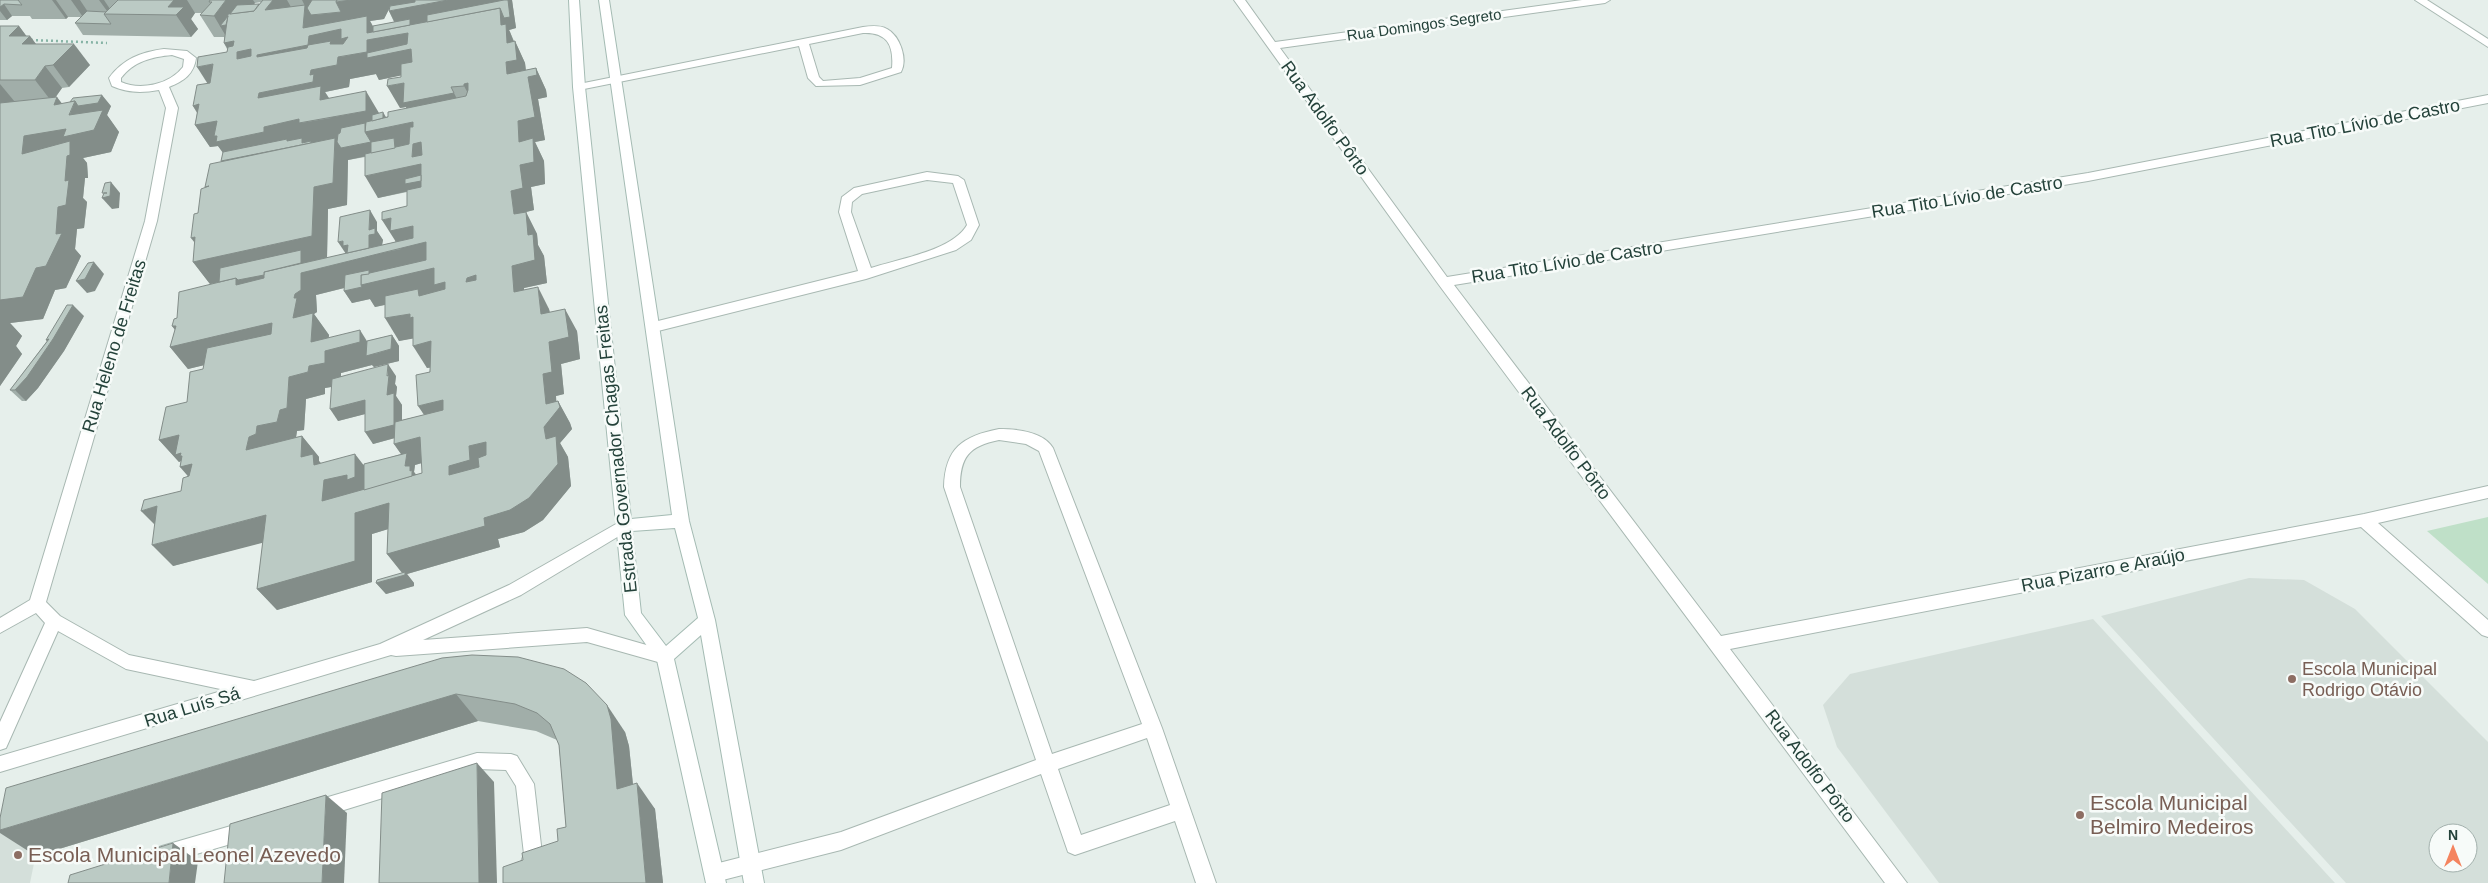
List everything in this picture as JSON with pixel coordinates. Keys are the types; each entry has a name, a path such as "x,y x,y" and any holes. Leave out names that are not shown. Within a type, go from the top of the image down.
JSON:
{"street":[{"name":"Estrada Governador Chagas Freitas","path":"574,0 580,87 633,615 665,657 716,878"},
{"path":"604,0 614,80 654,327 681,521 707,620 754,883"},
{"name":"Rua Adolfo Pôrto","path":"1238,0 1444,282 1897,883"},
{"name":"Rua Domingos Segreto","path":"1272,46 1605,0"},
{"path":"2420,0 2488,44"},
{"path":"580,87 614,80 803,42 863,30 880,30 890,36 899,61 898,70 884,77 836,85 820,84 814,78 803,42"},
{"path":"172,52 183,53 190,58 191,64 187,72 163,86 134,91 122,89 116,84 115,78 120,70 144,56 172,52"},
{"name":"Rua Heleno de Freitas","path":"37,604 151,221 172,108 163,86"},
{"name":"Rua Tito Lívio de Castro","path":"1444,282 2088,177 2488,99"},
{"path":"654,327 866,274 951,247 966,236 973,225 958,180 927,176 858,191 846,200 845,212 866,274"},
{"path":"1181,810 1075,846 952,487 950,474 954,462 962,450 974,441 1006,433 1021,435 1035,440 1045,448 1153,728 1206,883"},
{"name":"Rua Pizarro e Araújo","path":"1718,644 2364,520 2488,492"},
{"path":"2364,520 2488,630"},
{"path":"623,526 681,521"},
{"name":"Rua Luís Sá","path":"0,764 384,650 515,590 623,526"},
{"path":"0,626 37,604 54,621 126,662 255,688"},
{"path":"665,657 707,620"},
{"path":"0,742 54,621"},
{"name":"Rua Luís Sá","path":"384,650 587,635 665,657"},
{"path":"716,878 751,864 841,840 1047,764 1153,728"},
{"path":"296,815 477,761 511,762 525,784 533,854 523,883"},
{"path":"144,861 268,824"}],"path":[{"path":"28,40 111,43 132,47 144,56"}],"shaded area":[{"name":"Escola Municipal Rodrigo Otávio","path":"2249,578 2304,580 2355,609 2488,742 2488,883 2346,883 2101,616"},
{"name":"Escola Municipal Belmiro Medeiros","path":"2093,619 2335,883 1939,883 1837,747 1823,705 1850,674"},
{"name":"Escola Municipal Leonel Azevedo","path":"44,814 30,883 0,883 0,827"}],"green space":[{"path":"2488,517 2488,584 2427,531"}],"building":[{"path":"0,0 18,0 22,5 4,4 0,7"},
{"path":"118,0 174,0 168,7 184,7 176,15 104,14"},
{"path":"210,0 226,0 214,16 200,15 212,2 209,2"},
{"path":"263,0 273,0 265,10 305,5 303,28 367,16 367,33 500,8 501,25 506,24 507,43 515,41 517,60 506,62 507,74 536,68 537,75 528,77 535,117 518,121 519,142 533,138 534,162 520,165 523,188 511,191 514,214 526,212 528,235 533,234 535,260 512,266 514,292 538,287 541,314 565,309 569,337 549,342 552,372 543,374 546,404 558,401 560,407 544,427 546,439 556,436 558,464 529,498 510,510 484,518 485,526 387,554 389,503 355,513 355,561 257,589 266,515 152,545 157,506 141,511 144,500 181,491 183,478 189,476 192,464 180,467 181,453 175,455 179,435 159,440 166,407 187,402 190,372 203,369 207,348 271,334 272,323 170,347 176,326 172,326 174,319 177,318 179,292 236,278 236,285 264,278 264,272 413,238 413,226 390,231 391,218 382,220 382,212 407,206 407,190 421,187 421,164 365,176 365,154 409,144 410,127 413,127 413,122 365,132 366,122 388,117 388,112 466,96 468,83 464,84 464,86 451,87 454,93 403,103 404,83 387,86 388,79 401,77 401,64 412,62 411,49 367,58 367,53 407,44 408,33 367,40 367,52 338,57 337,65 311,70 310,75 314,74 313,82 259,93 258,98 321,86 320,100 366,91 366,111 299,123 299,119 264,127 264,132 216,142 217,136 214,136 217,121 195,125 199,104 193,106 197,85 210,83 213,64 197,67 198,57 227,52 228,47 233,46 234,41 224,43 228,14 254,11","holes":["341,29 341,39 348,37 343,44 330,44 331,41 308,45 309,36","308,45 307,48 257,57 257,55","251,49 251,56 237,59 237,52","421,142 422,155 412,157 413,144","426,242 426,260 361,275 361,285 434,268 434,285 445,282 445,289 419,296 418,289 385,296 385,318 410,314 410,318 413,317 413,346 431,341 430,372 416,375 418,406 443,400 443,410 395,422 394,444 420,437 422,473 322,501 324,480 347,475 347,480 355,477 355,454 314,465 313,454 301,457 302,436 246,450 249,437 256,434 257,426 277,422 280,410 287,408 289,377 308,372 309,366 325,363 325,351 360,342 360,330 311,342 313,313 293,318 297,298 294,298 295,294 301,290 301,273","476,275 476,280 466,282 467,278","486,442 486,455 478,458 479,467 449,475 449,466 470,460 469,446"]},
{"path":"312,0 337,0 336,2 341,12 311,15 307,8"},
{"path":"415,0 448,0 389,11 390,6 415,2"},
{"path":"508,0 510,17 504,18 500,8 427,22 427,15"},
{"path":"259,4 254,11 230,14 237,5"},
{"path":"87,11 106,12 104,14 111,24 75,23"},
{"path":"228,16 226,25 220,26"},
{"path":"410,19 410,25 373,32 373,26"},
{"path":"0,26 19,26 9,36 30,36 22,44 74,44 53,65 45,66 35,80 0,80"},
{"path":"102,95 98,103 78,106 75,101 70,102 73,98"},
{"path":"57,97 54,105 75,101 69,115 103,110 94,130 63,137 66,129 24,136 22,154 70,141 70,155 67,156 65,181 69,180 66,205 58,207 56,234 62,233 46,266 36,268 23,297 0,300 0,103"},
{"path":"383,112 383,118 372,121 372,115"},
{"path":"365,123 365,132 371,142 341,148 337,142 341,128"},
{"path":"302,138 302,143 311,141 311,143 221,161 223,152 287,139 287,141"},
{"path":"335,138 333,183 314,187 312,236 193,262 195,237 191,238 194,214 198,213 201,189 209,186 205,187 210,164"},
{"path":"394,138 395,148 371,153 371,142"},
{"path":"421,175 421,181 405,184 405,179"},
{"path":"111,182 110,196 102,198 104,193 102,193 105,183"},
{"path":"370,210 369,230 375,228 375,234 369,235 369,248 347,253 348,245 343,246 343,241 338,242 340,217"},
{"path":"301,250 301,263 264,272 264,275 219,282 220,268"},
{"path":"94,262 85,279 76,281 88,263"},
{"path":"369,270 369,274 361,275 362,287 344,291 345,275"},
{"path":"67,305 73,305 53,339 27,377 15,390 10,390 49,339 46,340"},
{"path":"392,335 391,349 366,356 367,341"},
{"path":"388,364 387,395 394,393 394,425 365,432 365,400 330,409 332,379"},
{"path":"407,453 405,466 410,466 412,476 364,490 364,464"},
{"path":"405,572 405,575 376,583 377,580"},
{"path":"472,655 518,657 564,669 586,683 607,705 611,719 617,789 637,783 646,883 503,883 503,867 523,860 522,853 558,841 557,829 566,827 559,745 550,724 537,713 515,704 456,694 0,830 0,818 6,788 442,658"},
{"path":"477,763 479,883 379,883 382,793"},
{"path":"326,795 322,883 224,883 230,824"},
{"path":"173,843 169,883 68,883 70,875"}],"place":[{"name":"Escola Municipal Rodrigo Otávio","path":"2292,679"},
{"name":"Escola Municipal Belmiro Medeiros","path":"2080,815"},
{"name":"Escola Municipal Leonel Azevedo","path":"18,855"}]}
